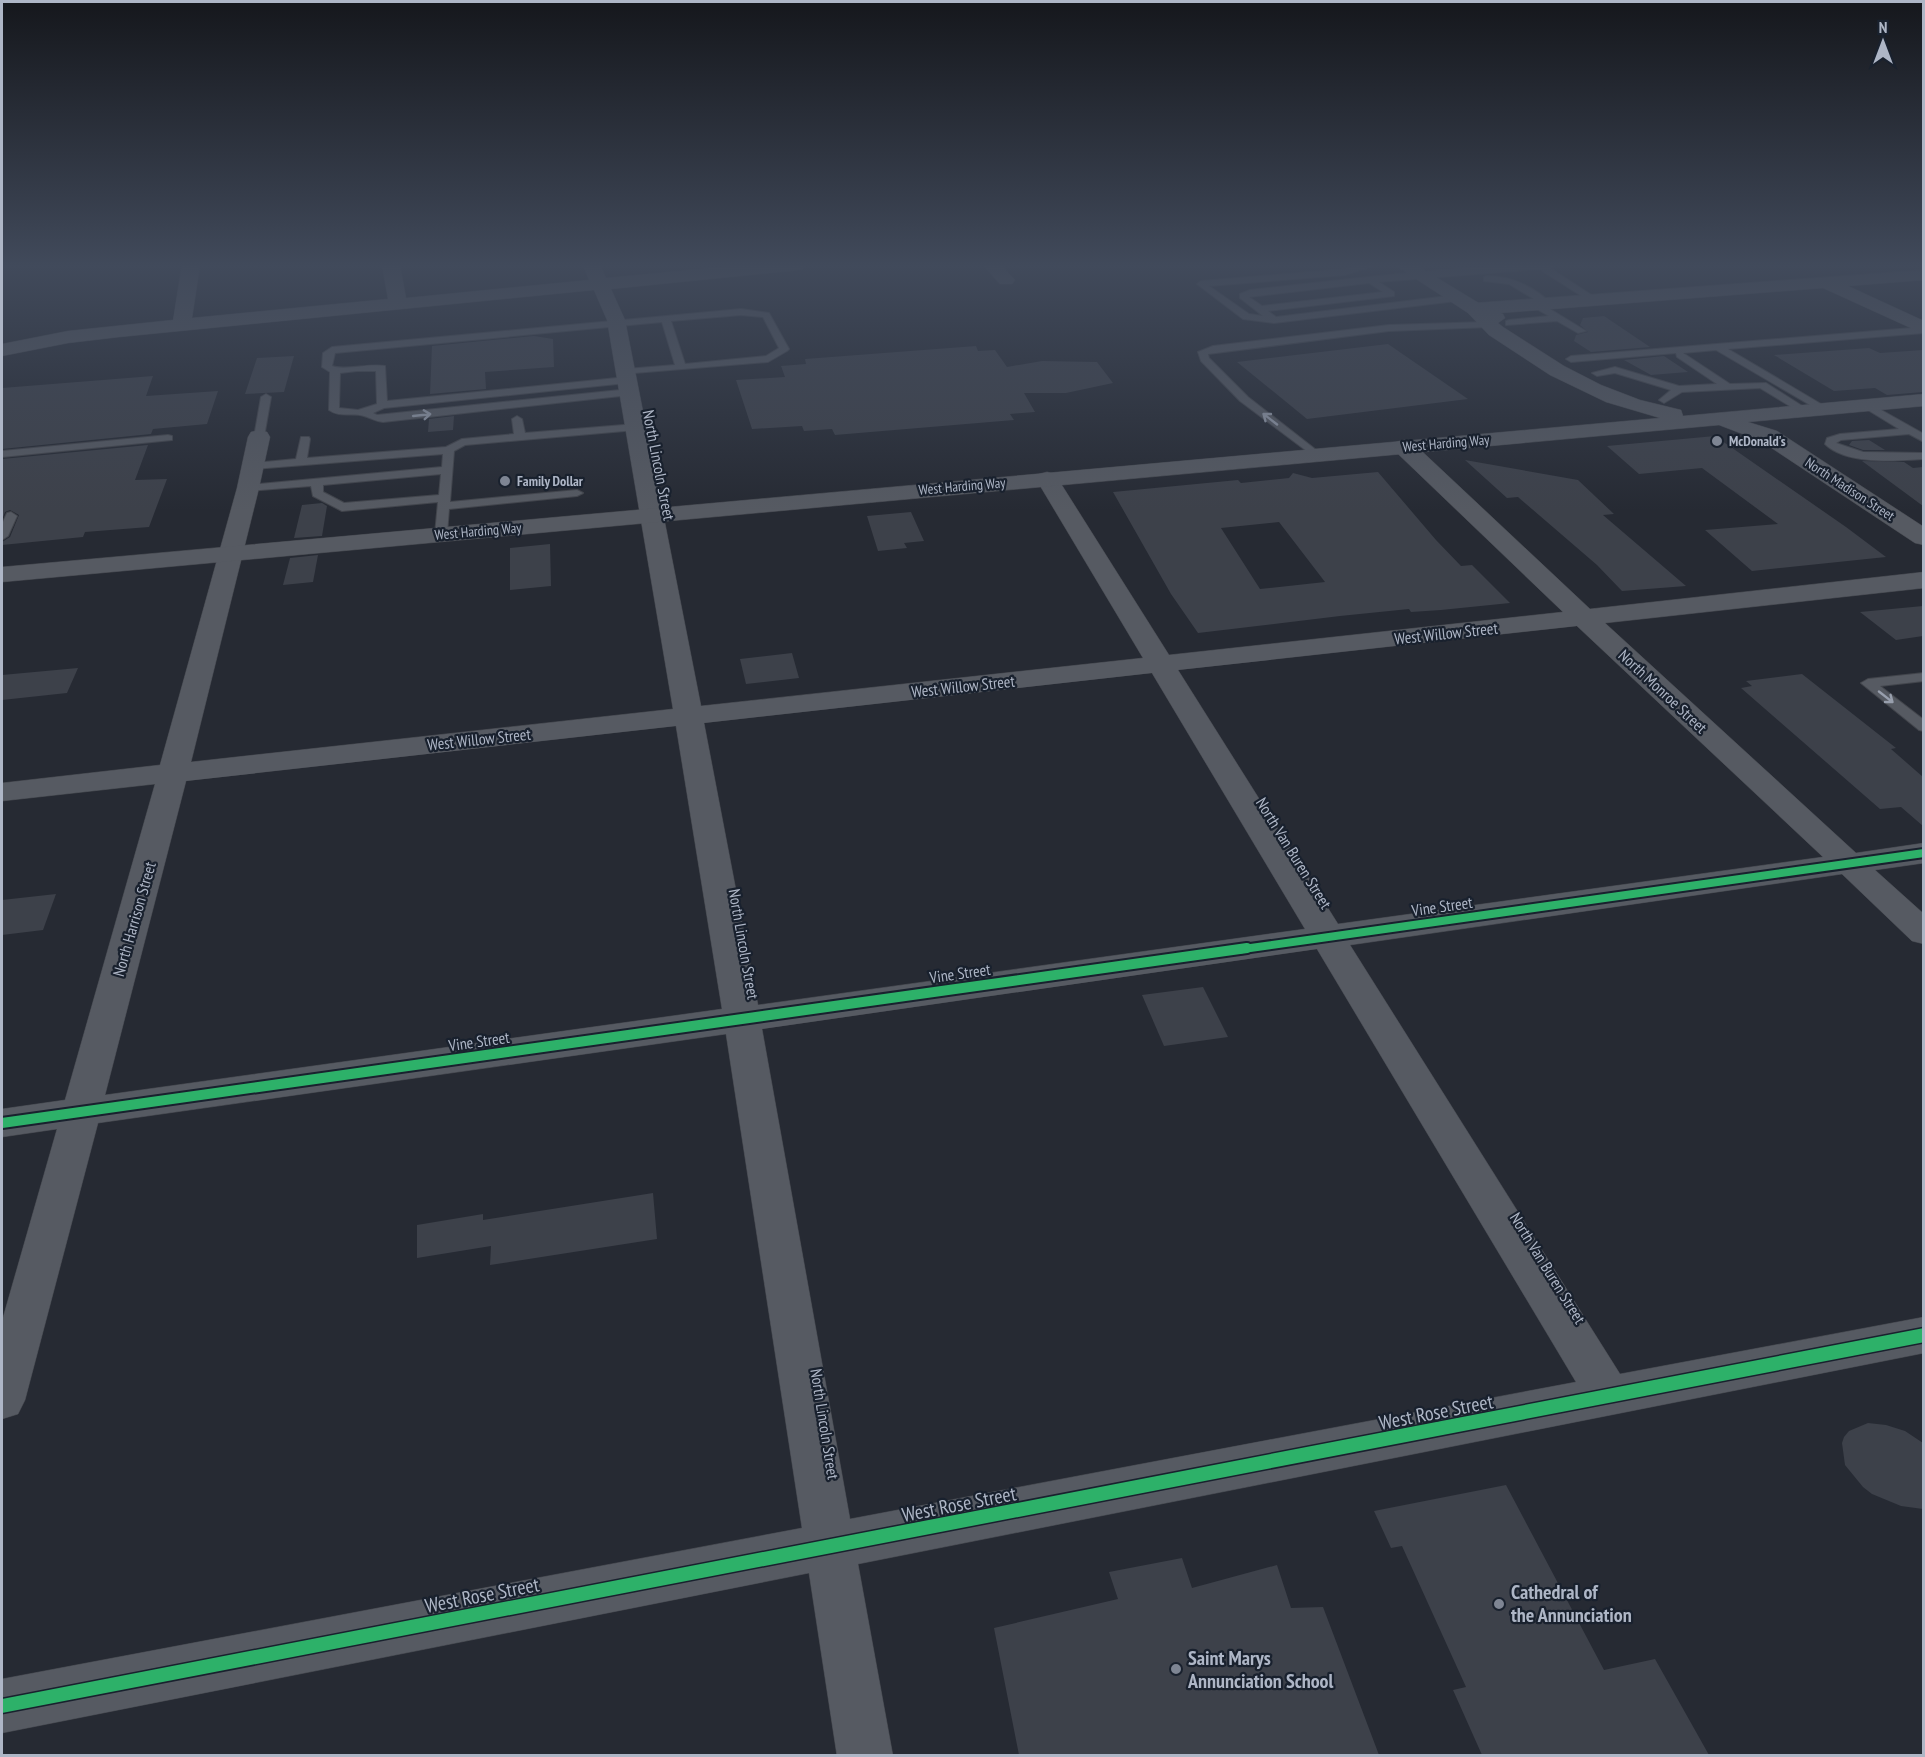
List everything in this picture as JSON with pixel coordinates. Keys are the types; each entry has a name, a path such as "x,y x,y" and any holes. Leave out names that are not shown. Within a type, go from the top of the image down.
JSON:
{"street":[{"path":"2,350 18,347"},
{"name":"North Lincoln Street","path":"621,347 690,716 865,1755"},
{"path":"1522,347 1548,366 1608,396 1648,410 1708,419"},
{"path":"1550,347 1571,359 1603,365 1625,387 1672,395 1708,419"},
{"path":"1608,396 1617,410 1608,428"},
{"name":"West Harding Way","path":"2,575 1923,400"},
{"name":"North Madison Street","path":"1708,419 1741,425 1769,436 1923,538"},
{"name":"North Monroe Street","path":"1404,447 1923,933"},
{"name":"North Harrison Street","path":"2,1400 173,773 253,464"},
{"name":"North Van Buren Street","path":"1047,479 1609,1397"},
{"name":"West Willow Street","path":"2,792 1923,580"},
{"name":"Vine Street","path":"2,1123 1923,853"},
{"name":"West Rose Street","path":"2,1706 1923,1335"}],"lane":[{"path":"362,347 340,349 328,353 327,367 335,371 381,368 382,405"},
{"path":"675,347 681,367"},
{"path":"365,412 374,418 383,419 628,381 681,367 768,359 784,349 783,347"},
{"path":"1230,347 1203,352 1204,359 1244,399 1316,455"},
{"path":"1603,365 1718,347 1813,410"},
{"path":"1710,356 1676,355 1728,387"},
{"path":"1603,365 1624,360"},
{"path":"1731,368 1813,410"},
{"path":"335,371 334,410 342,413 365,412 382,405 628,381"},
{"path":"1672,395 1762,385"},
{"path":"253,464 266,397"},
{"path":"1867,405 1923,439"},
{"path":"517,419 520,437"},
{"path":"253,464 449,450 462,442 636,427"},
{"path":"1911,431 1840,437 1831,440 1830,444 1850,452 1881,457 1923,456"},
{"path":"2,454 168,438"},
{"path":"301,462 305,439"},
{"path":"1883,452 1923,448"},
{"path":"441,534 449,450"},
{"path":"253,464 317,483 447,470"},
{"path":"317,483 317,494 342,507 577,494"},
{"path":"2,536 11,516"},
{"path":"1923,677 1868,683 1923,727"}],"building":[{"path":"432,347 553,347 554,367 485,372 486,389 430,394"},
{"path":"976,347 978,351 995,350 1007,367 1042,361 1097,362 1113,383 1066,393 1024,393 1035,412 1010,414 1014,420 835,435 832,429 804,431 802,426 752,429 736,380 785,377 781,366 806,364 805,359"},
{"path":"1363,347 1392,347 1468,399 1307,419 1237,362"},
{"path":"1583,347 1650,347 1591,352"},
{"path":"1869,348 1880,353 1923,350 1923,392 1887,395 1875,388 1834,391 1774,355"},
{"path":"294,356 284,392 245,394 257,358"},
{"path":"1664,356 1688,372 1651,375 1624,360"},
{"path":"153,376 146,396 218,391 207,424 153,429 151,434 2,449 2,388"},
{"path":"454,416 453,430 428,432 429,419"},
{"path":"1715,436 1886,557 1752,571 1705,530 1778,524 1702,468 1639,474 1607,446"},
{"path":"1869,440 1885,450 1863,450 1849,445 1852,441"},
{"path":"148,445 135,480 167,479 149,527 85,532 83,537 2,545 2,542 10,537 19,515 10,510 5,512 2,520 2,459"},
{"path":"1465,460 1578,480 1614,514 1603,515 1686,586 1622,591 1597,565 1518,497 1507,498"},
{"path":"1862,461 1904,462 1913,468 1923,467 1923,506"},
{"path":"1378,472 1461,566 1472,565 1510,603 1411,612 1409,609 1198,633 1171,594 1113,492 1238,480 1241,483 1289,478 1293,473 1312,478","holes":["1279,522 1325,582 1260,589 1221,528"]},
{"path":"322,503 327,506 322,536 294,538 302,505"},
{"path":"911,512 924,541 904,543 907,548 878,551 867,516"},
{"path":"550,544 551,586 510,590 510,548"},
{"path":"318,555 313,582 283,585 290,558"},
{"path":"1923,606 1923,636 1896,640 1860,612"},
{"path":"792,653 799,678 746,684 740,659"},
{"path":"78,668 67,693 2,700 2,675"},
{"path":"1802,674 1896,748 1891,749 1923,777 1923,826 1901,807 1880,809 1741,688 1752,686 1746,681"},
{"path":"56,894 43,930 2,935 2,900"},
{"path":"1203,987 1228,1037 1164,1046 1142,995"},
{"path":"653,1193 657,1239 490,1265 491,1246 417,1258 417,1225 483,1214 483,1220"},
{"path":"1868,1423 1886,1425 1905,1431 1923,1443 1923,1509 1901,1506 1872,1494 1863,1487 1845,1465 1842,1443 1844,1437 1849,1431"},
{"name":"Cathedral of the Annunciation","path":"1506,1485 1604,1670 1655,1659 1709,1755 1482,1755 1453,1690 1466,1687 1402,1546 1391,1548 1374,1511"},
{"path":"1182,1558 1192,1588 1277,1565 1291,1608 1323,1607 1379,1755 1019,1755 994,1628 1118,1599 1109,1572"}],"cycle path":[{"path":"2,1123 1924,853"},
{"path":"2,1706 1924,1335"}],"place":[{"name":"McDonald's","path":"1717,441"},
{"name":"Family Dollar","path":"505,481"},
{"name":"Cathedral of the Annunciation","path":"1499,1604"},
{"name":"Saint Marys Annunciation School","path":"1176,1669"}]}
